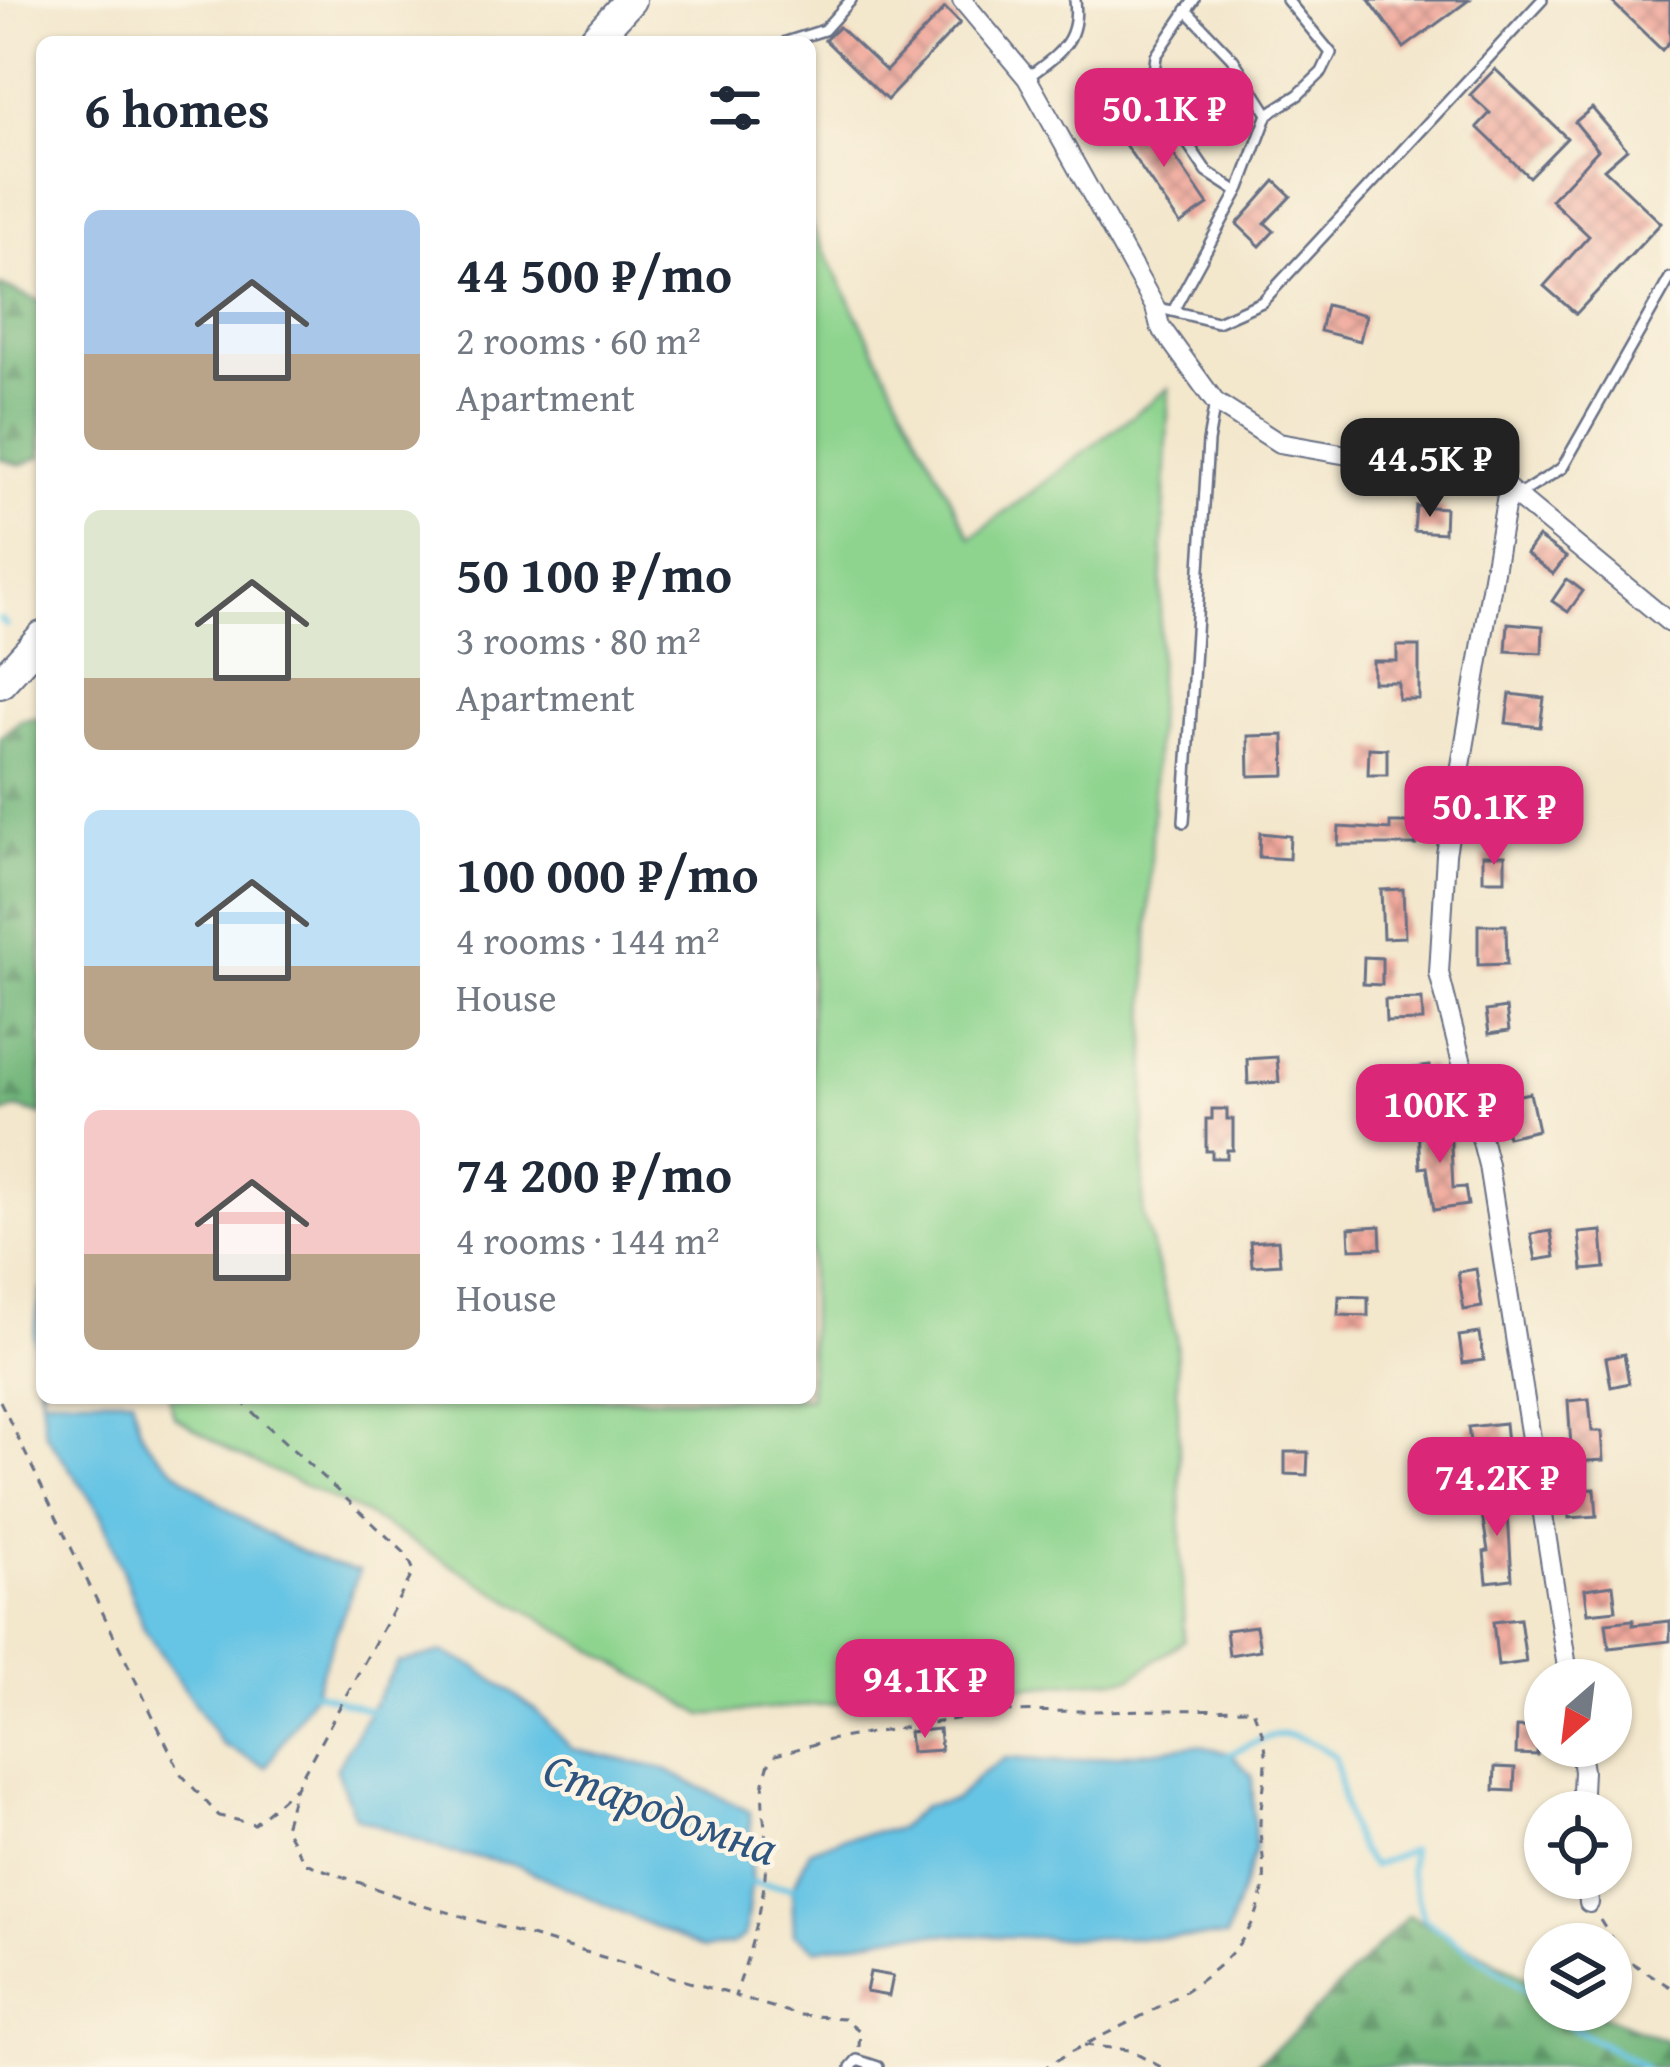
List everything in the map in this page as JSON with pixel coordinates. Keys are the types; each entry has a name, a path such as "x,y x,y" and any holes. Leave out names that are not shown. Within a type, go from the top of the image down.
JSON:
{"highway":[{"path":"597,36 630,0"},
{"path":"0,683 36,644"}],"street":[{"path":"962,0 1027,78 1164,309 1160,326 1214,402 1279,443 1480,478 1512,493 1670,622"},
{"path":"1512,493 1446,854 1439,973 1488,1166 1566,1659"},
{"path":"1589,1899 1589,1903"}],"lane":[{"path":"805,36 824,30 851,0"},
{"path":"1027,78 1063,50 1078,25 1075,0"},
{"path":"1194,0 1156,56 1153,79 1160,104 1207,172 1238,192"},
{"path":"1287,0 1331,53 1322,72 1268,114 1238,192 1164,309 1217,322 1262,302 1542,0"},
{"path":"1186,10 1234,59 1268,114"},
{"path":"1512,493 1562,468 1670,278"},
{"path":"1184,823 1214,402"},
{"path":"854,2064 878,2067"}],"path":[{"path":"0,1401 181,1774 219,1816 254,1824 296,1787"},
{"path":"244,1404 407,1555 414,1571 296,1787 284,1826 305,1863 323,1873 799,2015 844,2018 860,2031 854,2064"},
{"path":"735,1996 755,1935 766,1859 760,1792 772,1756 829,1740 998,1712 1252,1709 1265,1744 1260,1826 1264,1883 1253,1918 1235,1947 1194,1987 1046,2067"},
{"path":"1589,1903 1624,1958 1670,1987"},
{"path":"1083,2044 1129,2050 1161,2067"}],"green space":[{"path":"816,235 971,538 1169,388 1148,939 1143,1214 1176,1335 1184,1640 1131,1678 703,1715 367,1515 232,1452 174,1416 171,1404 816,1404"},
{"path":"0,285 36,300 36,459 21,465 0,459"},
{"path":"36,718 36,1113 17,1108 0,1115 0,737 21,720"},
{"path":"1409,1915 1524,1977 1524,2031 1632,2031 1632,2027 1670,2042 1670,2067 1252,2067 1290,2036"}],"water":[{"path":"42,1404 133,1404 144,1437 164,1460 215,1501 307,1554 359,1571 313,1694 266,1767 222,1744 144,1629 102,1515 45,1433"},
{"path":"443,1652 477,1668 534,1709 572,1749 663,1769 750,1812 751,1884 745,1936 732,1944 704,1949 516,1865 449,1852 355,1817 336,1769 397,1663"},
{"path":"1197,1745 1232,1754 1252,1776 1255,1849 1226,1937 905,1933 816,1949 794,1934 792,1890 810,1850 842,1838 898,1829 924,1806 955,1800 1006,1758 1066,1762"}],"building":[{"path":"1369,0 1469,0 1404,48"},
{"path":"1610,0 1670,0 1670,41 1662,50"},
{"path":"945,8 960,23 887,100 825,40 839,27 886,71"},
{"path":"1495,69 1567,138 1529,177 1477,127 1490,113 1470,95"},
{"path":"1592,108 1627,149 1604,169 1661,223 1576,314 1544,286 1589,236 1551,200 1598,150 1575,122"},
{"path":"1148,117 1208,205 1180,224 1119,136"},
{"path":"1275,181 1291,196 1265,223 1274,231 1260,246 1237,224"},
{"path":"1326,305 1366,315 1360,341 1320,331"},
{"path":"1416,506 1445,508 1444,533 1414,531"},
{"path":"1538,537 1566,557 1553,574 1526,554"},
{"path":"1567,579 1583,591 1568,612 1552,601"},
{"path":"1508,623 1543,626 1542,653 1506,651"},
{"path":"1397,646 1419,646 1419,699 1398,699 1398,682 1373,682 1373,661 1397,661"},
{"path":"1510,694 1544,698 1540,727 1506,723"},
{"path":"1284,735 1285,775 1249,776 1248,736"},
{"path":"1369,748 1387,749 1387,775 1368,775"},
{"path":"1514,788 1545,790 1543,815 1512,812"},
{"path":"1390,823 1416,823 1416,845 1338,845 1339,827 1390,830"},
{"path":"1260,833 1290,836 1289,859 1259,857"},
{"path":"1483,855 1505,855 1505,880 1483,880"},
{"path":"1403,889 1405,937 1383,938 1381,890"},
{"path":"1478,925 1506,925 1507,964 1478,965"},
{"path":"1364,957 1382,958 1382,985 1363,984"},
{"path":"1422,999 1423,1021 1386,1022 1385,1000"},
{"path":"1506,1008 1509,1031 1489,1034 1486,1011"},
{"path":"1277,1057 1279,1082 1248,1084 1247,1059"},
{"path":"1430,1066 1433,1094 1410,1096 1407,1069"},
{"path":"1530,1093 1538,1130 1507,1137 1499,1099"},
{"path":"1212,1109 1227,1109 1227,1119 1233,1119 1233,1150 1227,1150 1227,1158 1212,1158 1212,1151 1206,1151 1206,1119 1212,1119"},
{"path":"1450,1124 1453,1188 1465,1187 1468,1205 1434,1210 1427,1167 1420,1168 1418,1126"},
{"path":"1380,1226 1381,1248 1350,1249 1349,1228"},
{"path":"1551,1231 1555,1257 1536,1260 1531,1234"},
{"path":"1602,1231 1605,1268 1583,1270 1579,1233"},
{"path":"1278,1240 1280,1264 1252,1266 1250,1242"},
{"path":"1476,1269 1482,1307 1464,1310 1458,1272"},
{"path":"1339,1296 1368,1297 1368,1316 1338,1315"},
{"path":"1480,1333 1484,1360 1463,1363 1459,1336"},
{"path":"1624,1354 1629,1383 1611,1387 1606,1358"},
{"path":"1589,1399 1592,1431 1602,1431 1604,1460 1572,1462 1568,1401"},
{"path":"1505,1423 1508,1453 1472,1457 1468,1427"},
{"path":"1285,1452 1308,1452 1307,1475 1285,1474"},
{"path":"1468,1466 1473,1496 1446,1501 1440,1471"},
{"path":"1595,1489 1597,1516 1569,1518 1567,1490"},
{"path":"1507,1497 1512,1579 1487,1582 1484,1552 1488,1551 1480,1501"},
{"path":"1613,1585 1616,1610 1588,1613 1585,1589"},
{"path":"1520,1619 1524,1662 1498,1666 1493,1622"},
{"path":"1633,1620 1633,1625 1670,1621 1670,1641 1609,1648 1606,1623"},
{"path":"1256,1626 1260,1650 1229,1655 1226,1630"},
{"path":"1517,1727 1524,1727 1524,1754 1516,1754"},
{"path":"939,1729 941,1750 911,1752 909,1732"},
{"path":"1495,1767 1515,1768 1514,1791 1494,1790"},
{"path":"870,1972 893,1976 889,1996 866,1992"}],"waterway":[{"name":"Стародомна","path":"0,619 6,625"},
{"name":"Стародомна","path":"308,1690 375,1712"},
{"name":"Стародомна","path":"1228,1755 1281,1735 1304,1739 1335,1756 1350,1828 1372,1866 1411,1850 1410,1872 1423,1918 1524,1989"},
{"name":"Стародомна","path":"746,1882 797,1888"},
{"name":"Стародомна","path":"1578,2031 1644,2067"}]}
